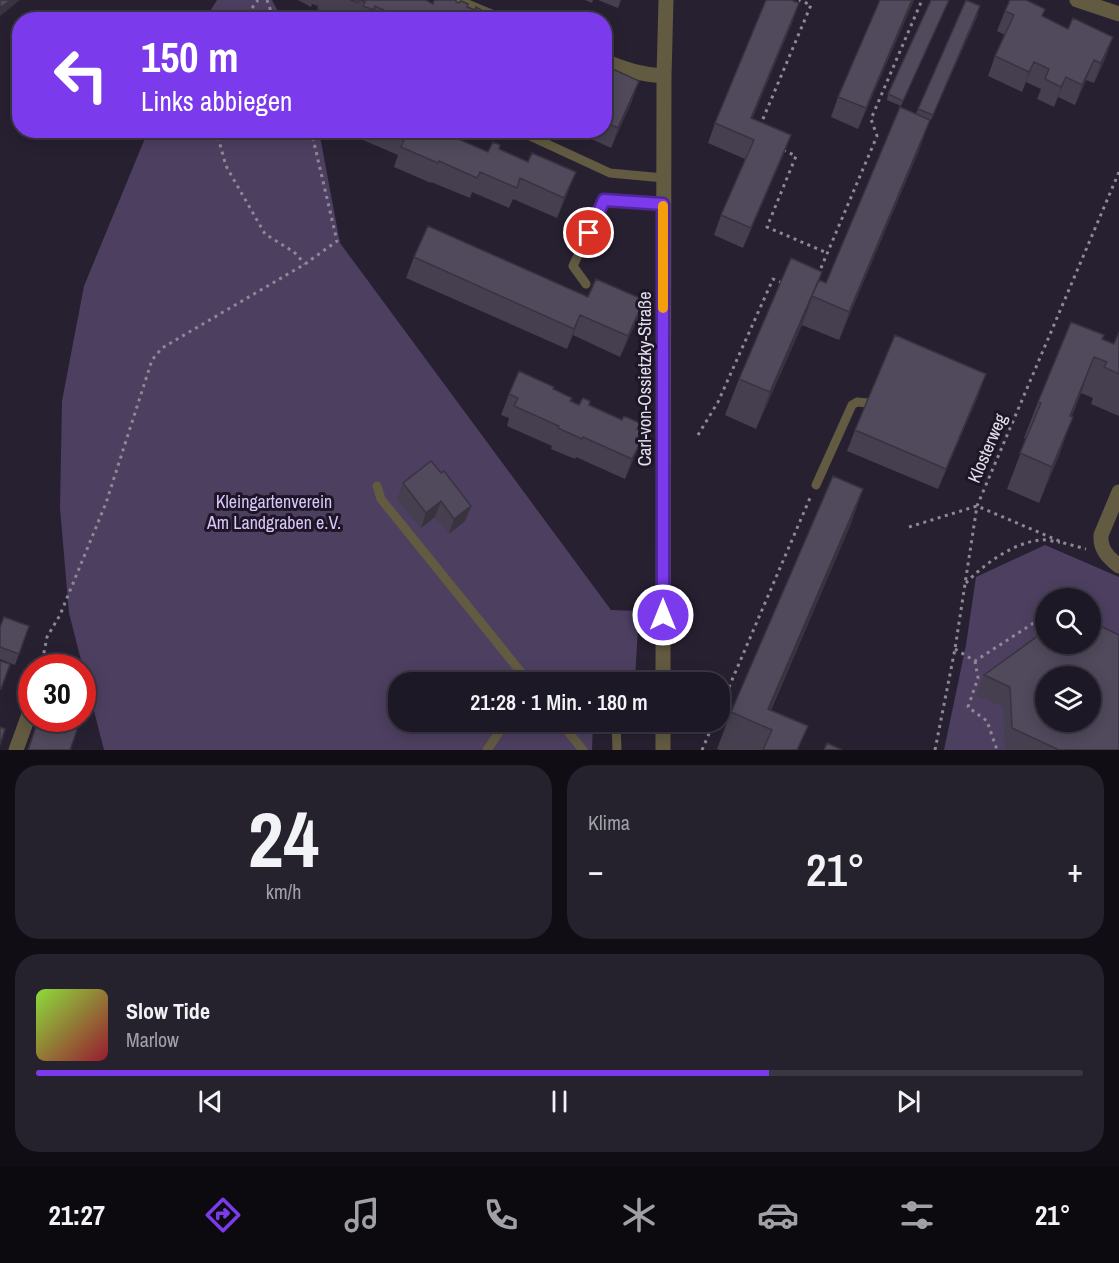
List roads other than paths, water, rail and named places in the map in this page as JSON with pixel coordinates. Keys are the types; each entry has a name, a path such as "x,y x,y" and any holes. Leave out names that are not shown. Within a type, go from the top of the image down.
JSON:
{"street":[{"path":"450,0 479,12"},
{"name":"Carl-von-Ossietzky-Straße","path":"663,672 663,204 666,0"},
{"path":"1077,0 1119,14"},
{"path":"612,64 648,75 664,76"},
{"path":"1119,492 1101,535 1105,554 1119,566"},
{"path":"16,750 23,732"},
{"path":"663,732 663,750"}],"lane":[{"path":"534,138 610,173 664,178"},
{"path":"586,284 573,266 604,200 663,204"},
{"path":"816,485 852,405 857,402 868,403"},
{"path":"377,486 381,499 394,516 521,672"},
{"path":"487,750 499,732"},
{"path":"568,732 583,750"},
{"path":"616,732 617,750"}],"park label":[{"name":"Kleingartenverein Am Landgraben e.V.","path":"274,511"}]}
